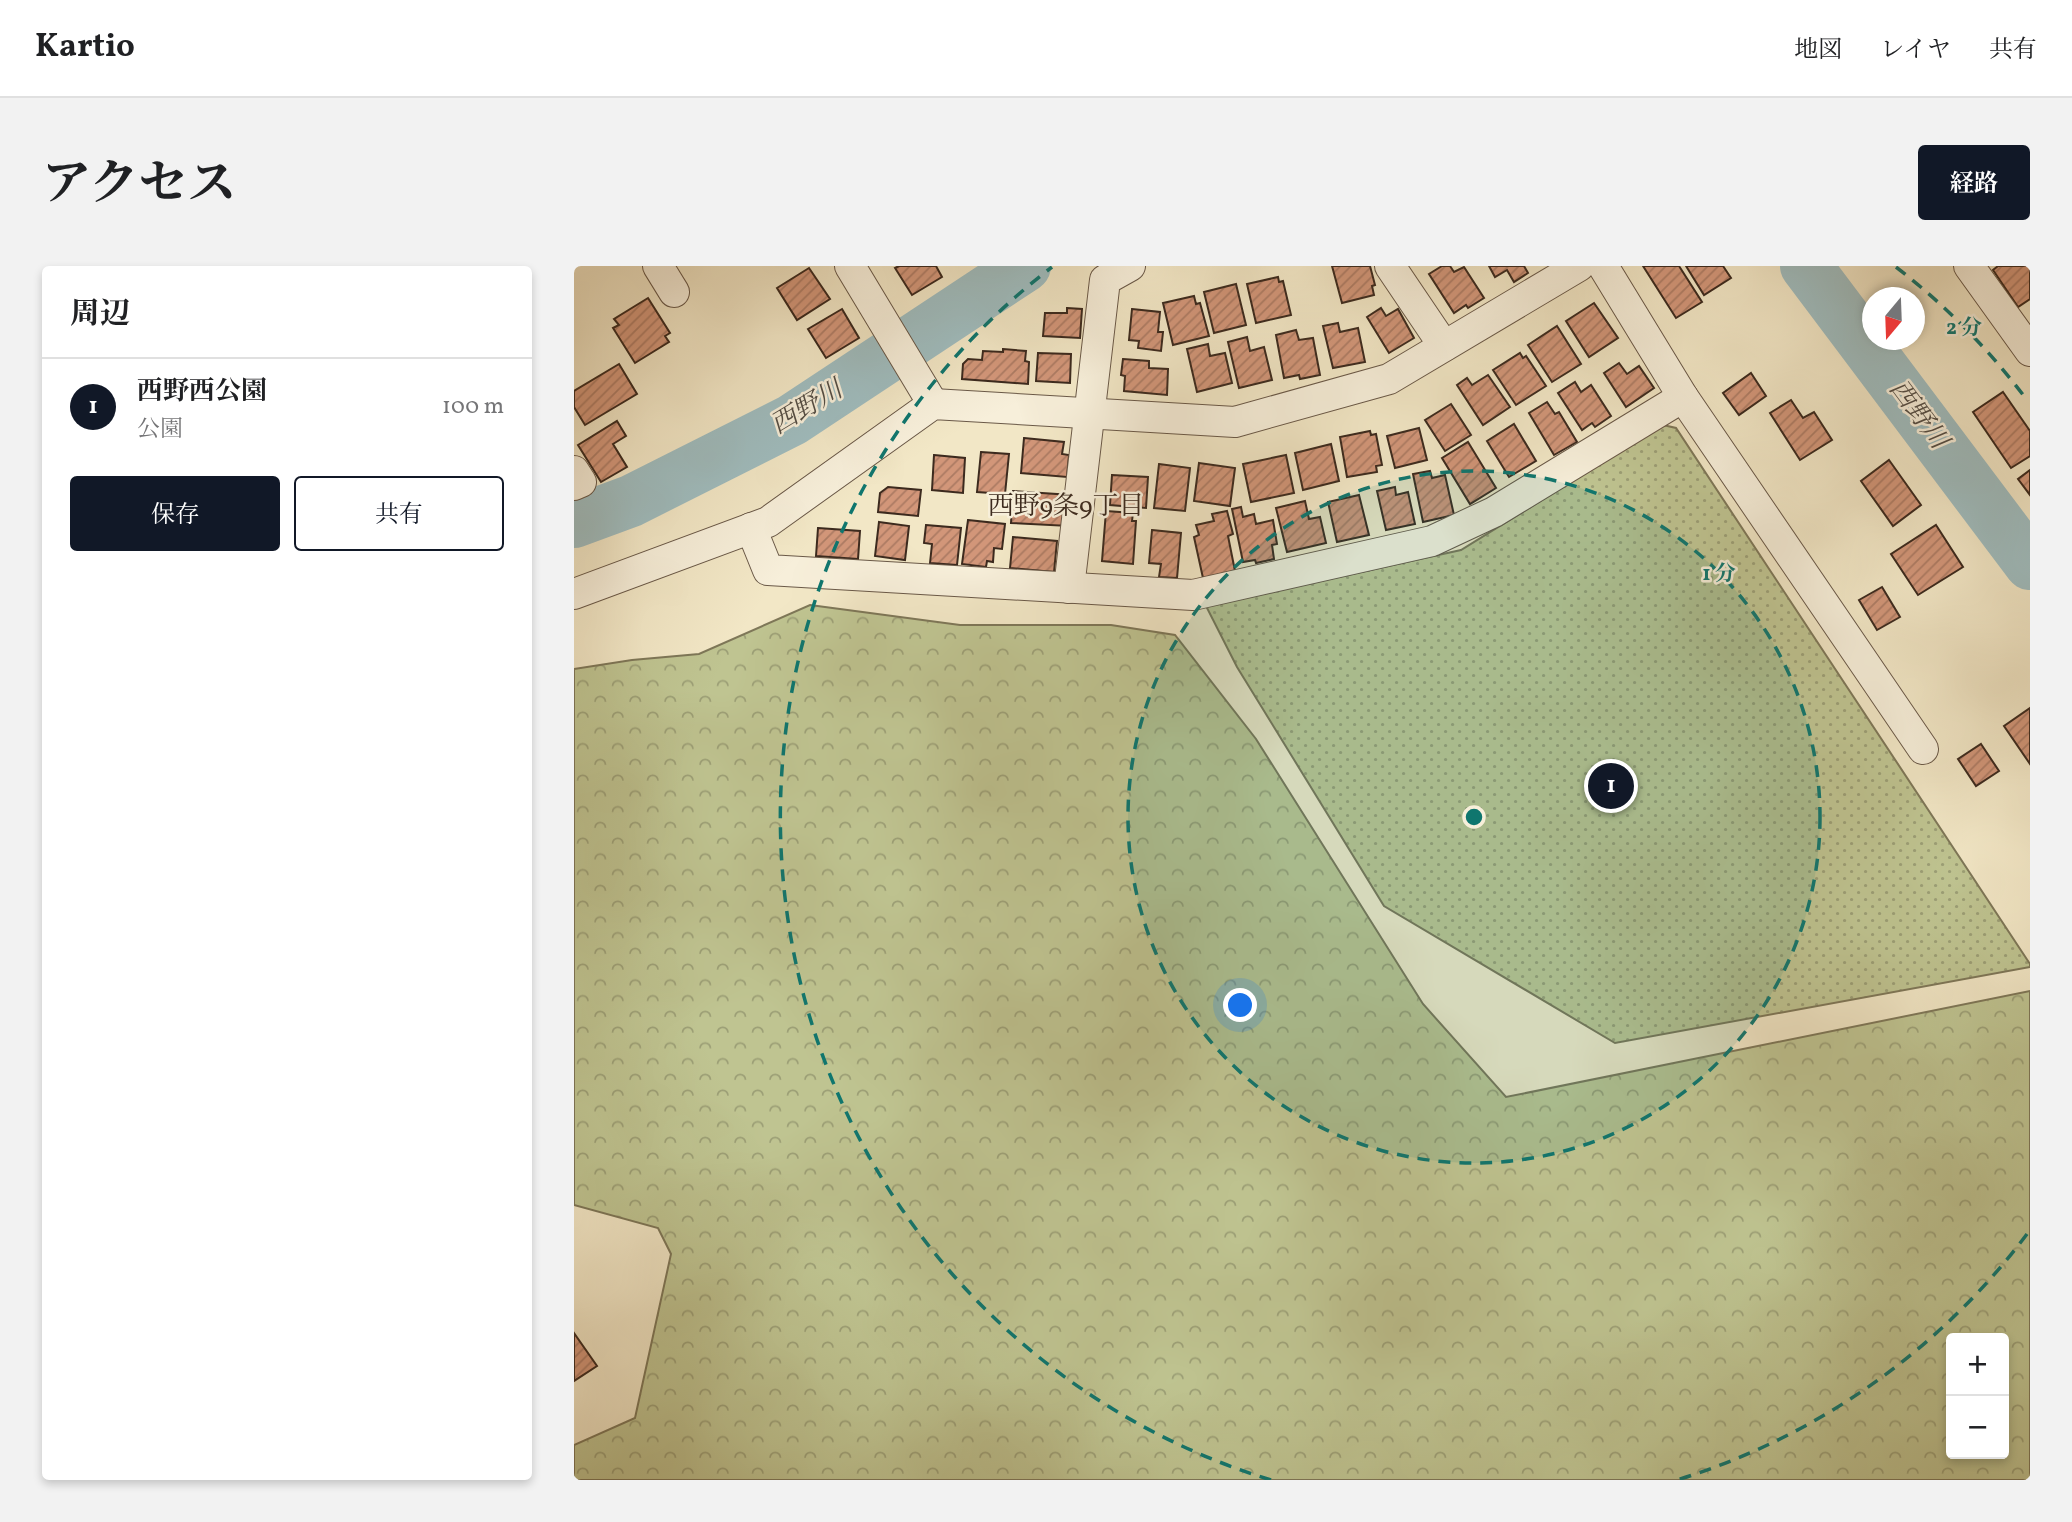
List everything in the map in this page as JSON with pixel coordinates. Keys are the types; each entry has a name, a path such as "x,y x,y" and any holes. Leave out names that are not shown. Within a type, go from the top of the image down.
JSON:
{"street":[{"path":"658,266 674,292"},
{"path":"850,266 933,404"},
{"path":"1069,588 1105,280 1130,266"},
{"path":"1390,266 1444,346"},
{"path":"574,594 768,522 933,404 1235,422 1389,379 1578,266"},
{"path":"1603,266 1683,397 1923,749"},
{"path":"1969,266 2030,351"},
{"path":"751,528 768,570 1193,594 1432,541 1494,512 1683,397"},
{"path":"574,471 581,482 574,485"}],"green space":[{"path":"1663,425 1676,428 2030,967 1615,1043 1384,906 1237,667 1206,606 1461,550"},
{"path":"810,605 960,625 1111,625 1175,635 1256,739 1423,1004 1506,1097 2030,991 2030,1480 574,1480 574,1445 635,1418 671,1254 658,1228 574,1205 574,669 699,654"}],"building":[{"path":"936,266 942,277 912,295 895,268"},
{"path":"1332,266 1370,266 1375,285 1372,286 1374,295 1342,303"},
{"path":"1442,266 1450,266 1454,272 1464,267 1484,298 1454,313 1429,274"},
{"path":"1489,266 1524,266 1528,273 1514,282 1507,270 1495,277"},
{"path":"1643,266 1679,266 1702,302 1676,318"},
{"path":"1686,266 1723,266 1731,278 1704,295"},
{"path":"1998,266 2030,266 2030,299 2018,307 1993,270"},
{"path":"809,268 830,299 797,320 777,288"},
{"path":"1278,277 1279,282 1283,281 1291,315 1256,323 1247,284"},
{"path":"1236,284 1246,325 1214,333 1204,292"},
{"path":"1194,296 1196,304 1200,303 1209,336 1173,345 1163,303"},
{"path":"648,298 670,333 665,336 669,342 635,363 613,328 619,325 614,319"},
{"path":"1594,303 1618,338 1589,357 1566,321"},
{"path":"1067,308 1082,309 1080,338 1043,336 1045,313 1067,313"},
{"path":"1381,308 1386,316 1398,309 1414,338 1389,353 1367,317"},
{"path":"842,309 859,338 826,358 808,329"},
{"path":"1132,309 1160,312 1158,332 1163,332 1161,351 1138,348 1139,341 1129,340"},
{"path":"1338,323 1340,332 1358,328 1365,362 1333,368 1323,326"},
{"path":"1557,326 1581,364 1552,382 1528,345"},
{"path":"1296,330 1299,340 1313,338 1320,375 1300,379 1299,375 1284,378 1276,335"},
{"path":"1247,337 1250,351 1264,347 1272,380 1239,388 1228,342"},
{"path":"1208,344 1210,356 1225,353 1232,383 1197,392 1187,349"},
{"path":"1003,349 1026,351 1025,361 1029,362 1028,384 962,379 963,364 968,359 982,360 983,351 1003,352"},
{"path":"1038,353 1071,354 1070,383 1036,381"},
{"path":"1520,353 1523,358 1526,356 1546,386 1516,405 1493,370"},
{"path":"1123,359 1149,361 1149,368 1168,369 1167,395 1124,391 1125,376 1121,375"},
{"path":"1619,363 1627,374 1639,366 1654,388 1626,407 1604,373"},
{"path":"619,364 637,394 585,425 574,407 574,391"},
{"path":"1751,373 1766,396 1739,415 1723,393"},
{"path":"1488,375 1510,407 1483,425 1457,385 1467,378 1472,385"},
{"path":"1575,382 1581,392 1591,385 1611,416 1595,427 1592,423 1582,430 1558,393"},
{"path":"2003,392 2030,431 2030,456 2011,468 1973,412"},
{"path":"1791,400 1803,418 1814,412 1832,440 1800,460 1770,413"},
{"path":"1547,402 1555,414 1559,412 1577,442 1554,455 1529,413"},
{"path":"1451,404 1471,435 1445,451 1425,420"},
{"path":"617,421 626,436 613,444 627,467 601,482 578,445"},
{"path":"1514,424 1536,461 1509,477 1487,441"},
{"path":"1419,428 1427,460 1395,468 1387,436"},
{"path":"1370,431 1371,435 1376,434 1382,465 1376,466 1377,472 1347,477 1340,437"},
{"path":"1024,438 1064,442 1062,454 1069,455 1067,477 1021,473"},
{"path":"1468,442 1496,488 1470,504 1442,458"},
{"path":"1331,444 1339,481 1303,490 1295,453"},
{"path":"981,452 1009,454 1005,494 977,492"},
{"path":"934,455 965,458 963,493 932,490"},
{"path":"1286,455 1294,493 1251,502 1243,464"},
{"path":"1889,460 1921,505 1893,526 1861,481"},
{"path":"1199,463 1235,468 1230,506 1194,501"},
{"path":"1159,464 1190,468 1185,511 1154,508"},
{"path":"2030,470 2030,495 2018,479"},
{"path":"1430,471 1432,478 1445,475 1454,515 1423,522 1413,474"},
{"path":"1112,475 1148,477 1146,508 1110,505"},
{"path":"888,487 921,490 918,516 878,512 880,493"},
{"path":"1395,487 1396,495 1408,492 1415,524 1386,530 1377,491"},
{"path":"1013,491 1071,495 1069,526 1011,523"},
{"path":"1359,495 1369,535 1337,542 1328,502"},
{"path":"1305,501 1309,519 1320,517 1326,543 1287,552 1276,508"},
{"path":"1241,507 1243,517 1254,514 1256,524 1273,520 1277,544 1272,545 1274,559 1256,563 1255,560 1243,562 1232,509"},
{"path":"1106,511 1133,513 1132,521 1136,521 1133,564 1102,561"},
{"path":"1227,511 1233,534 1228,536 1235,571 1203,578 1194,537 1199,535 1196,525 1214,521 1212,514"},
{"path":"968,520 1005,524 1002,549 994,548 993,562 987,561 986,567 962,564"},
{"path":"879,522 909,526 905,560 875,556"},
{"path":"926,525 961,528 957,565 930,563 932,544 924,543"},
{"path":"1936,525 1963,567 1918,595 1891,554"},
{"path":"818,528 860,531 858,559 816,556"},
{"path":"1152,530 1181,533 1177,578 1159,577 1161,564 1149,563"},
{"path":"1013,537 1057,541 1054,572 1010,568"},
{"path":"1882,587 1900,617 1877,630 1859,600"},
{"path":"2030,708 2030,764 2004,726"},
{"path":"1981,744 1999,771 1976,786 1958,759"},
{"path":"574,1333 597,1366 574,1381"}],"waterway":[{"name":"西野川","path":"574,522 631,501 792,420 1025,266"},
{"name":"西野川","path":"1806,266 2030,564"}],"place":[{"name":"西野西公園","path":"1611,786"}],"district":[{"name":"西野9条9丁目","path":"1066,507"}]}
